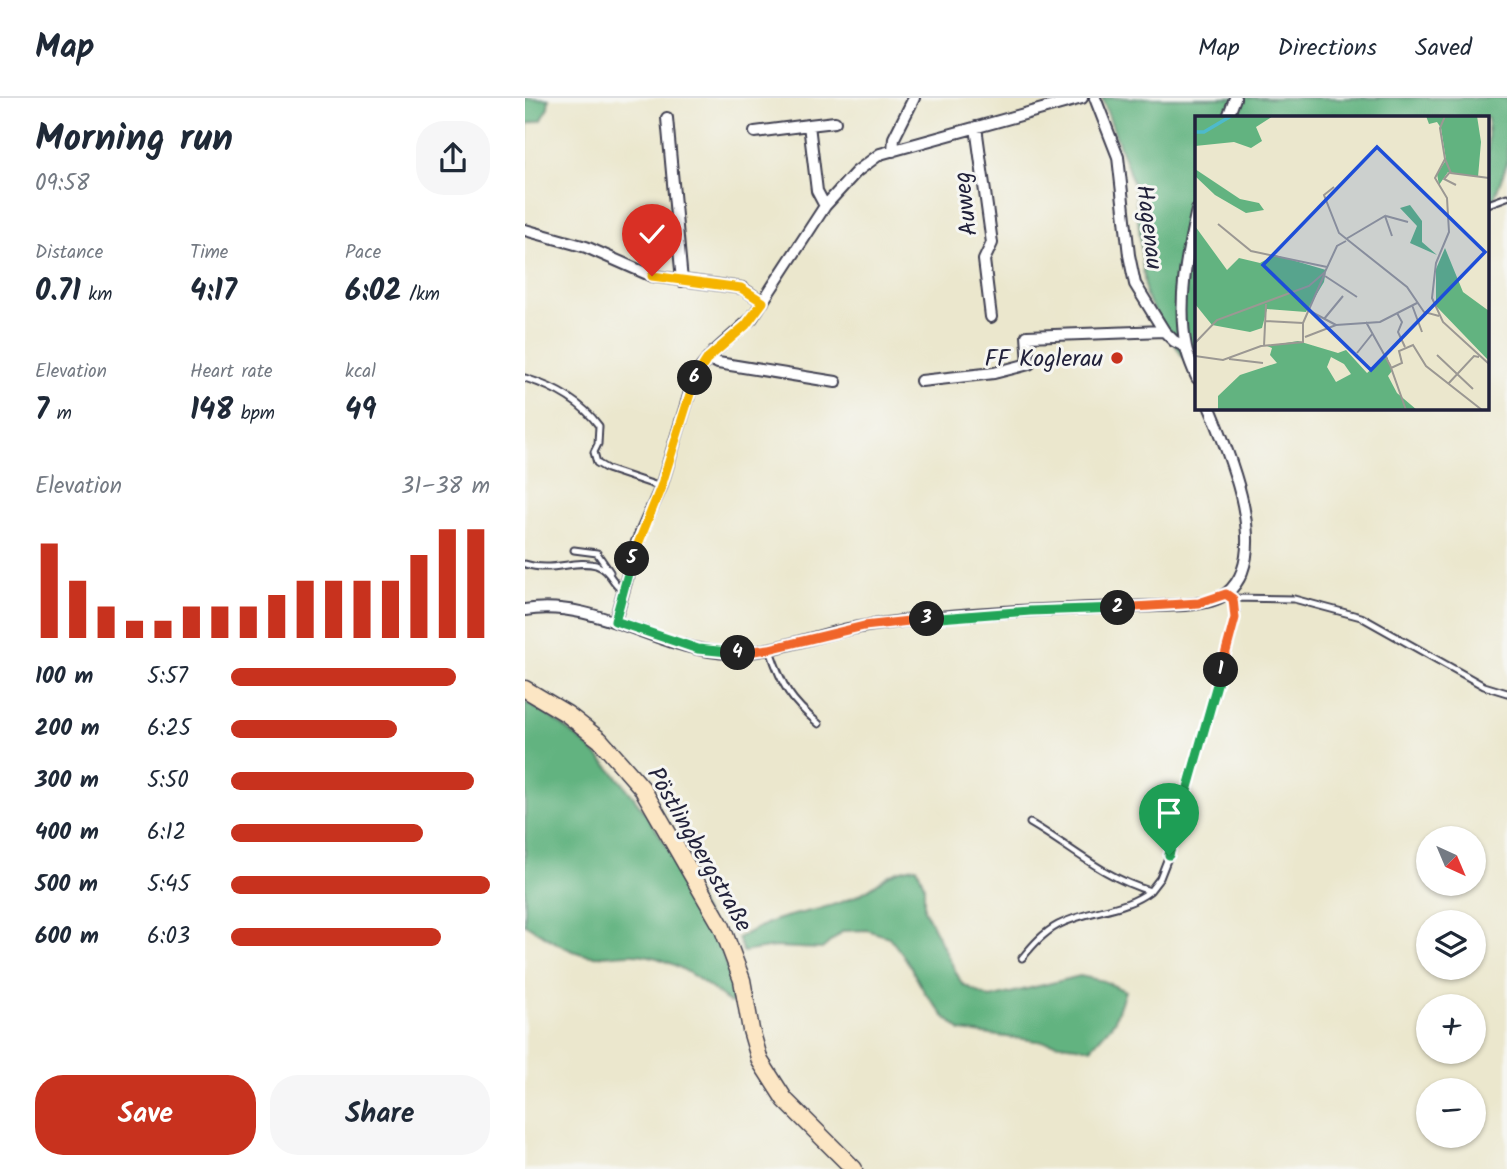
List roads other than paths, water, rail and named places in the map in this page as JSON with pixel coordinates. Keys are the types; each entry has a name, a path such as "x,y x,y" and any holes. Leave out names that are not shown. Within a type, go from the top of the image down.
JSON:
{"main road":[{"name":"Pöstlingbergstraße","path":"525,690 567,715 600,740 642,788 722,927 742,980 760,1061 785,1100 854,1169"}],"street":[{"path":"893,151 894,138 914,98"},
{"path":"615,621 637,542 661,487 691,389 708,358 746,325 763,302 825,206 867,163 880,154 1082,98"},
{"name":"Hagenau","path":"1095,98 1118,157 1132,272 1141,295 1164,331 1174,341 1186,346"},
{"path":"1228,116 1235,98"},
{"path":"667,118 682,281"},
{"path":"755,132 835,122"},
{"path":"809,125 817,191 825,206"},
{"name":"Auweg","path":"976,127 992,243 985,260 991,317"},
{"path":"1195,222 1185,279 1186,346 1195,372"},
{"path":"525,230 586,247 652,276 741,288 763,302"},
{"path":"921,381 994,373 1029,364 1027,336 1164,331"},
{"path":"708,358 718,363 837,382"},
{"path":"525,610 558,609 615,621 698,649 734,653 769,649 842,630 892,622 1030,611 1185,605 1230,596 1245,560 1246,529 1231,459 1211,410"}],"lane":[{"path":"1489,204 1507,197"},
{"path":"525,378 544,384 587,410 599,426 598,443 594,452 597,463 607,469 661,487"},
{"path":"573,550 597,553 604,560 616,584 623,590"},
{"path":"525,564 550,569 590,564 612,575"},
{"path":"1022,958 1039,938 1060,924 1128,904 1150,891 1160,878 1233,629 1235,611 1230,596 1294,599 1361,617 1484,686 1507,694"},
{"path":"769,649 780,680 797,705 819,724"},
{"path":"1030,823 1097,867 1150,891"}],"place":[{"name":"FF Koglerau","path":"1117,358"}]}
